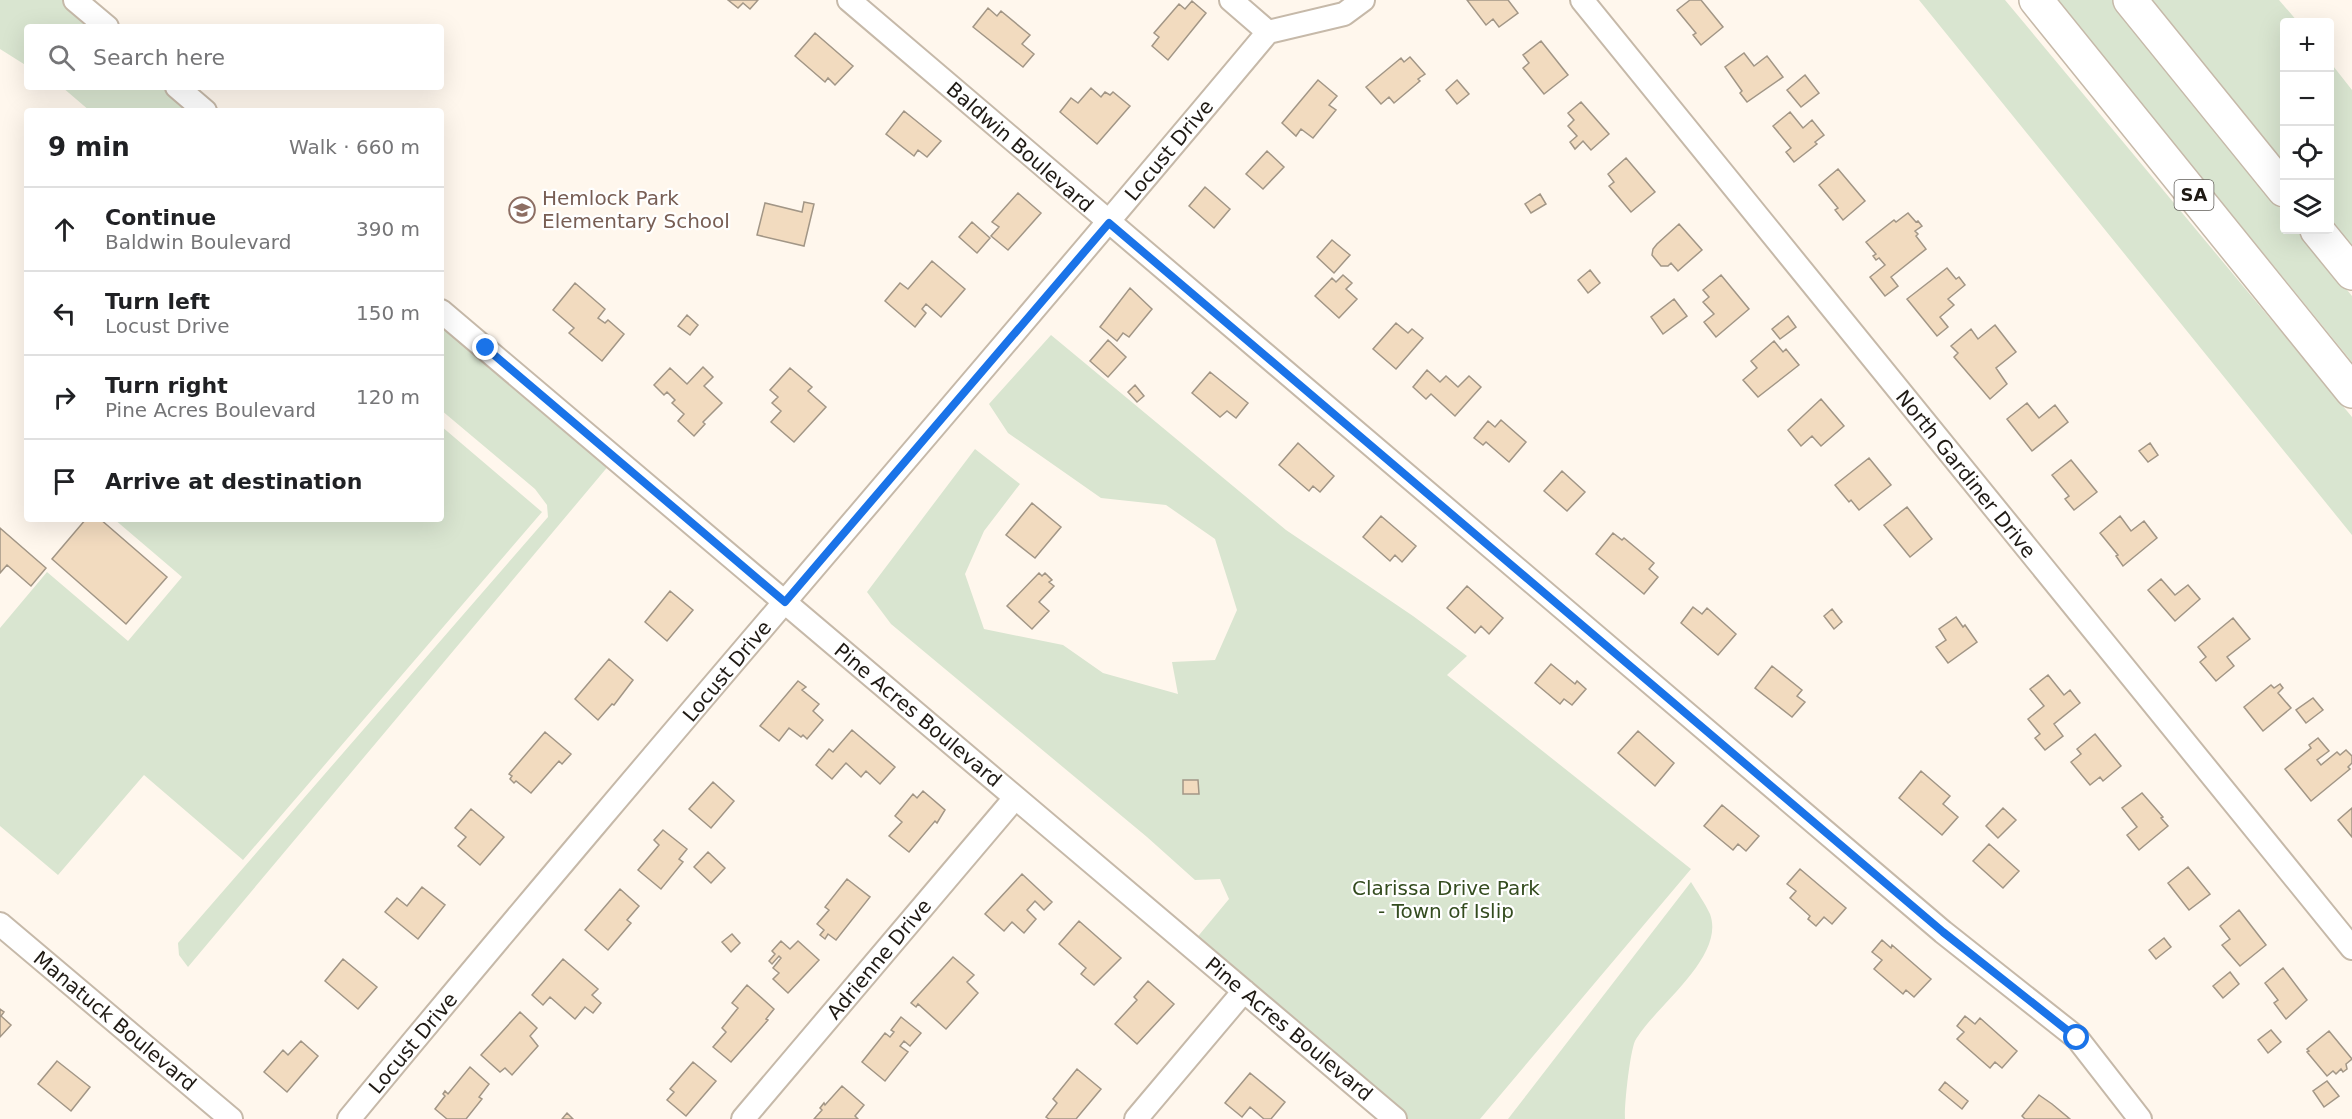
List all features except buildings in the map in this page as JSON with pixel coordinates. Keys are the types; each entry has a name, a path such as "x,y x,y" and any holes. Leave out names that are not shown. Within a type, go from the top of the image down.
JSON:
{"highway":[{"name":"SA","path":"2036,0 2352,391"},
{"path":"2130,0 2280,185"},
{"path":"2320,234 2352,273"}],"street":[{"path":"75,0 103,24"},
{"name":"Baldwin Boulevard","path":"849,0 1943,932 2077,1038 2140,1119"},
{"path":"1231,0 1268,32 1344,14 1363,0"},
{"name":"North Gardiner Drive","path":"1582,0 2352,948"},
{"name":"Locust Drive","path":"349,1119 785,602 1109,223 1268,32"},
{"path":"180,90 202,108"},
{"name":"Pine Acres Boulevard","path":"444,314 1395,1119"},
{"name":"Adrienne Drive","path":"742,1119 1015,798"},
{"name":"Manatuck Boulevard","path":"0,924 231,1119"},
{"path":"1136,1119 1244,991"}],"green space":[{"path":"0,0 76,0 104,24 24,24 24,64 0,49"},
{"path":"1919,0 2005,0 2352,417 2352,535"},
{"path":"2057,0 2112,0 2280,208 2280,234 2301,234 2352,296 2352,362"},
{"path":"2150,0 2279,0 2295,18 2280,18 2280,162"},
{"path":"2334,67 2352,90 2352,249 2334,227"},
{"path":"66,90 182,90 203,108 86,108"},
{"path":"444,313 615,458 188,967 179,955 178,943 548,517 547,505 535,489 444,413"},
{"name":"Clarissa Drive Park - Town of Islip","path":"1051,335 1286,530 1413,616 1467,656 1447,675 1691,869 1480,1119 1395,1119 1190,946 1229,899 1220,879 1195,880 1147,837 891,624 867,592 975,449 1020,484 984,531 965,574 984,629 1063,645 1103,673 1178,694 1172,662 1215,660 1237,610 1215,539 1166,505 1101,498 1008,433 989,404"},
{"path":"444,429 542,512 243,860 144,775 58,875 0,826 0,628 47,572 128,641 182,577 118,522 444,522"},
{"path":"1691,882 1710,914 1712,930 1708,947 1686,981 1635,1041 1628,1079 1625,1119 1508,1119"}],"place":[{"name":"Hemlock Park Elementary School","path":"522,210"}],"route":[{"path":"486,348 785,602 1109,223 1943,932 2077,1038"}]}
